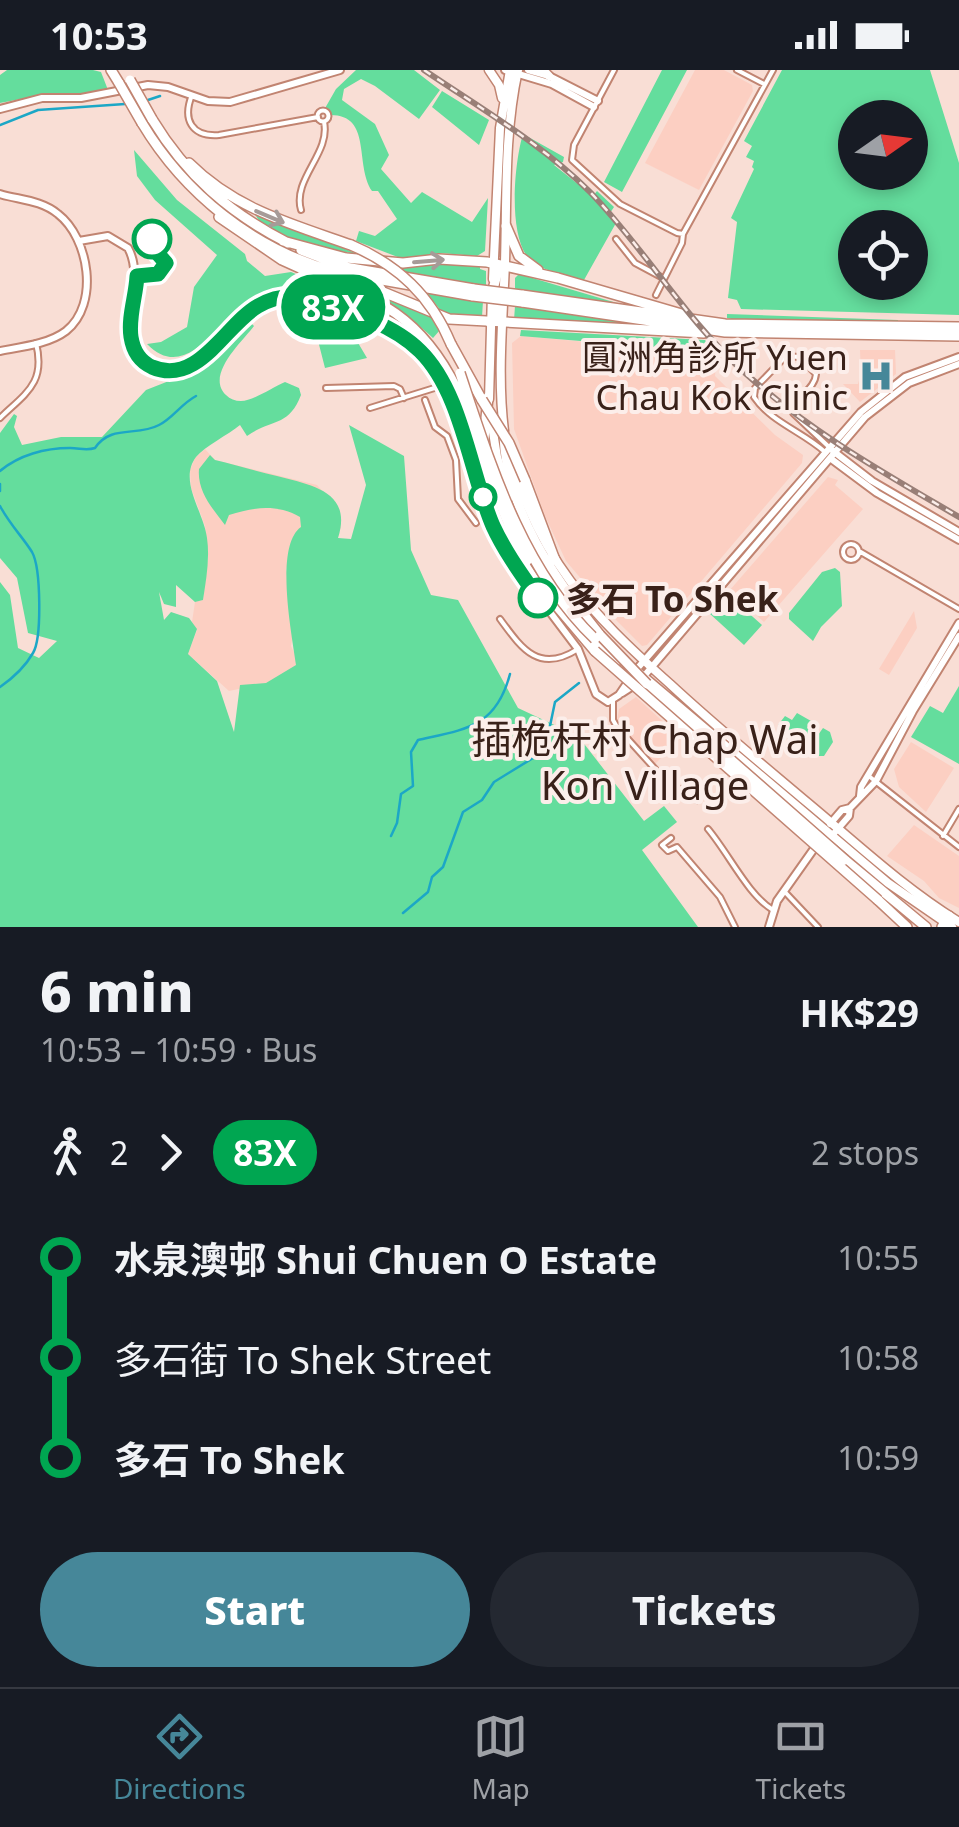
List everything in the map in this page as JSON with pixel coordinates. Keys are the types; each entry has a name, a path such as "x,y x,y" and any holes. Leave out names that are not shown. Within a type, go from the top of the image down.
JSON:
{"highway":[{"path":"112,70 124,78 170,165 228,226 302,270 386,307 412,326 434,350 457,388 503,512 540,586"},
{"path":"147,121 208,181 240,203 279,221 351,244 382,260 413,284 434,310 450,344 510,510 533,558 569,612 925,925"},
{"path":"169,144 192,175 221,202 283,240 346,267 473,292"},
{"path":"197,194 252,234 287,253 431,314 503,324 959,336"},
{"path":"506,226 522,260 549,276"},
{"path":"283,240 346,258 403,264 439,258 499,264 706,322"},
{"path":"492,290 499,264"},
{"path":"328,269 706,322 959,327"},
{"path":"490,323 503,296"},
{"path":"522,298 725,332"},
{"path":"450,344 509,443 555,560"},
{"path":"488,398 483,432 489,487 510,545 540,586 595,652 907,927"},
{"path":"504,434 509,474 532,536 576,604 626,665"},
{"path":"878,900 899,927"}],"main road":[{"path":"489,70 499,84 503,102 499,264 503,296 500,396 504,434 526,505 555,560 594,614 644,669 947,923"},
{"path":"503,102 512,71"},
{"path":"499,264 506,226 512,71"},
{"path":"492,290 488,398 502,477 532,548 577,612 906,898 947,923 959,922"}],"street":[{"path":"0,109 42,98 86,98 148,85 168,87 213,102 230,102 340,70"},
{"path":"528,70 546,73 596,104"},
{"path":"614,70 572,150 575,164 620,204 683,234"},
{"path":"737,70 766,85"},
{"path":"656,295 683,234 773,70"},
{"path":"512,71 596,104"},
{"path":"192,96 188,120 194,130 204,135 219,136 318,117"},
{"path":"318,117 321,111 327,112 324,122"},
{"path":"301,210 299,196 325,136 324,122 318,117"},
{"path":"0,194 49,208 64,219 79,241 86,274 81,310 62,334 0,351"},
{"path":"79,241 108,236 122,242 131,254 137,276 130,335 138,356 159,369 190,365 207,354 252,310 286,297 319,302 379,324 406,339 430,361 443,385 502,545 578,649 596,694 604,700 632,690 644,669 861,412 894,384 925,367 959,360"},
{"path":"616,238 635,264 664,278"},
{"path":"0,418 35,382 40,361 36,343"},
{"path":"959,532 829,452 756,400 755,388 786,356 799,357 816,374 815,382 793,406 793,412 829,452 870,489 959,540"},
{"path":"370,408 443,385"},
{"path":"326,388 394,386 404,398"},
{"path":"425,400 435,428 448,436 462,435"},
{"path":"448,436 457,463 458,498 476,523"},
{"path":"470,515 477,510"},
{"path":"858,551 959,609"},
{"path":"500,620 524,649 540,658 561,658 578,649"},
{"path":"769,927 784,891 835,826 842,810 868,793 959,622"},
{"path":"499,631 505,626"},
{"path":"873,779 959,636"},
{"path":"616,697 613,720 617,727 665,780 697,800"},
{"path":"873,779 959,847"},
{"path":"942,836 959,809"},
{"path":"708,830 740,870 754,898 773,910"},
{"path":"671,838 662,844 668,851 677,846 720,896 735,927"},
{"path":"784,891 818,927"}],"shaded area":[{"path":"695,70 724,70 752,85 753,91 699,190 645,163"},
{"path":"521,336 717,354 715,376 775,435 803,455 802,463 647,645 642,646 617,621 566,561 545,516 514,429 512,343"},
{"name":"圓洲角診所 Yuen Chau Kok Clinic","path":"860,350 895,350 896,374 860,402 843,384 858,384"},
{"path":"205,449 215,460 317,485 339,509 341,528 286,569 292,590 289,606 296,619 291,646 298,660 291,678 229,691 188,654 197,630 192,622 195,602 203,600 208,559 205,526 191,488 190,470"},
{"path":"828,477 838,480 835,485 863,509 764,622 729,591"},
{"path":"914,611 917,628 889,675 879,669"},
{"path":"636,697 681,738 655,764 617,721 619,709"},
{"path":"911,742 954,768 926,812 899,787 894,769"},
{"path":"914,825 959,856 959,908 939,898 924,881 887,856"}],"green space":[{"path":"7,70 93,70 101,72 108,90 74,96 47,94 0,103 0,75"},
{"path":"356,70 414,70 440,90 419,119 361,79 344,89 342,100 375,124 389,155 381,169 411,203 422,192 472,222 488,198 485,251 477,256 440,253 403,259 356,241 359,231 375,236 397,219 378,191 372,191 352,123 324,110 336,89"},
{"path":"662,70 687,70 622,192 604,182"},
{"path":"782,70 930,70 959,163 959,315 741,309 737,300 728,298 737,222 731,218 754,169 754,161 746,157 752,146 744,141"},
{"path":"442,91 489,120 479,145 432,107"},
{"path":"523,134 564,157 563,162 554,165 593,196 597,191 614,207 610,213 616,223 584,280 543,268 524,252 515,201"},
{"path":"134,150 177,200 245,254 247,261 265,276 291,272 384,310 401,323 328,290 283,287 253,297 190,352 176,357 162,355 147,344 161,342 187,327 194,287 217,255 155,200 137,176"},
{"path":"255,214 358,254 285,237 261,223"},
{"path":"422,263 480,263 480,269 486,271 486,289 412,277 402,269"},
{"path":"321,273 433,317 440,330 433,338 380,300"},
{"path":"519,274 637,309 515,291"},
{"path":"427,293 483,301 482,317 444,315"},
{"path":"515,306 647,324 519,321 514,320"},
{"path":"727,314 898,320 898,324 741,321 727,318"},
{"path":"250,322 254,326 222,369 221,387 226,395 246,400 285,382 299,388 301,395 285,418 247,436 240,425 196,457 191,466 191,486 208,546 203,600 195,602 176,585 176,607 164,604 159,592 164,620 171,612 189,618 197,629 188,654 217,681 234,732 240,685 266,683 296,665 286,571 293,537 301,527 300,517 283,510 256,509 229,515 225,525 203,492 199,469 210,455 215,460 315,487 334,500 340,510 338,538 351,539 366,485 349,425 404,456 411,550 431,595 458,600 518,708 578,736 644,821 664,806 677,822 642,850 698,927 0,927 0,582 10,595 18,648 39,658 57,641 28,633 17,578 0,558 0,433 14,414 14,427 22,445 61,437 102,437 146,390 202,368"},
{"path":"328,324 354,336 367,358 325,368 314,325"},
{"path":"521,330 705,340 714,352 520,336"},
{"path":"835,568 840,572 842,606 813,641 789,619 789,613 822,572"},
{"path":"726,593 762,625 744,645 709,613"},
{"path":"959,686 959,764 911,737 930,706 943,713"},
{"path":"797,713 811,721 807,728 818,735 823,728 830,732 833,742 824,756 817,756 778,725 785,716 792,720"}],"waterway":[{"path":"148,100 160,96"},
{"path":"0,125 38,110 125,104"},
{"path":"0,471 33,454 61,448 92,449 116,433 151,428 196,396"},
{"path":"0,484 0,491"},
{"path":"0,506 32,552 39,603 33,653 0,687"},
{"path":"391,836 401,794 413,786 411,752 418,740 477,723 497,705 510,674"},
{"path":"403,913 428,892 432,877 443,867 463,812 482,800 494,782 533,758 546,745 555,702 579,683"}],"railway":[{"path":"424,70 510,127 590,192 703,330 769,393 848,450 959,517"}],"bus line":[{"name":"83X","path":"152,239 151,246 166,263 158,274 137,276 130,326 134,349 150,366 165,370 190,365 256,307 291,296 379,324 420,351 444,387 502,545 538,598"}],"place":[{"name":"圓洲角診所 Yuen Chau Kok Clinic","path":"876,376"},
{"name":"多石 To Shek","path":"538,598"}],"district":[{"name":"插桅杆村 Chap Wai Kon Village","path":"645,761"}]}
